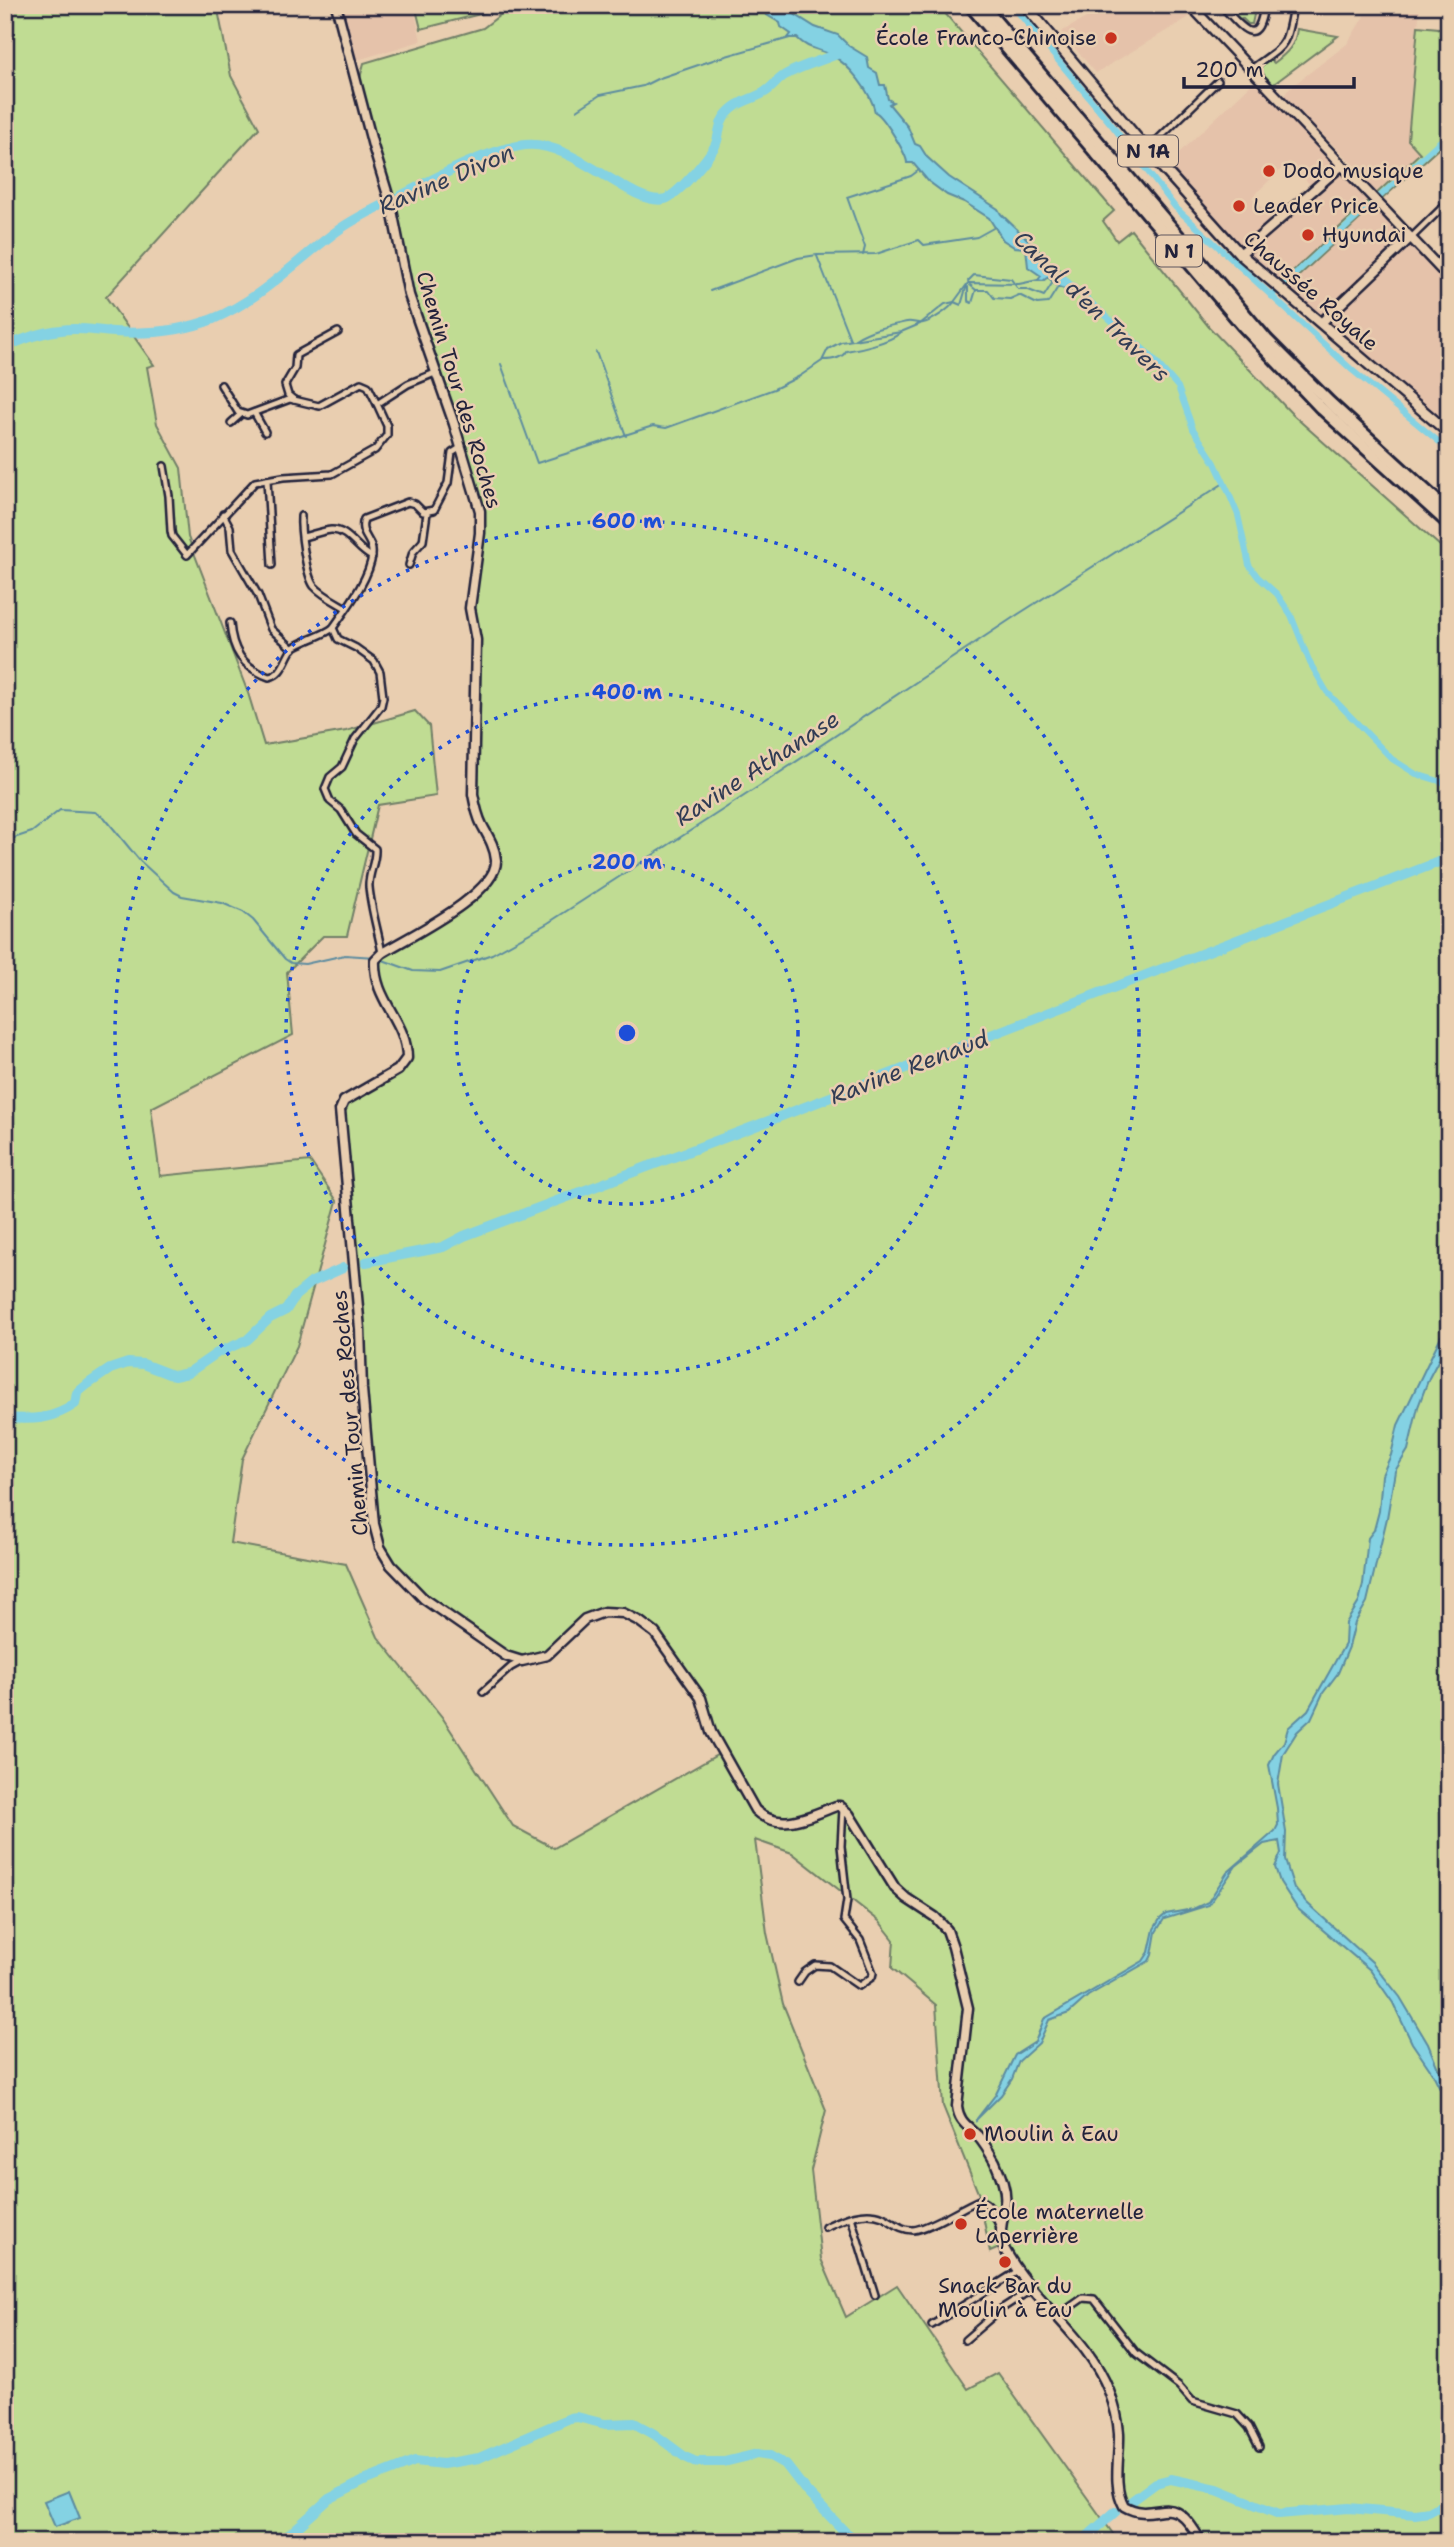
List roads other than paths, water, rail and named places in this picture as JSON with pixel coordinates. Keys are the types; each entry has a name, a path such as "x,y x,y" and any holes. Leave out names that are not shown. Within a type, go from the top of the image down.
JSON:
{"highway":[{"name":"N 1","path":"970,5 1243,326 1320,407 1449,524"},
{"name":"N 1","path":"982,5 1267,340 1329,402 1449,512"}],"main road":[{"name":"Chaussée Royale","path":"1025,5 1147,150 1240,254 1449,433"}],"street":[{"name":"Chemin Tour des Roches","path":"336,5 388,193 409,295 477,500 481,522 470,608 475,640 473,794 478,816 494,849 496,865 487,881 472,898 382,953 375,960 374,976 403,1035 407,1058 398,1070 344,1101 340,1110 374,1524 380,1547 391,1565 424,1599 506,1656 522,1661"},
{"path":"1190,5 1449,278"},
{"path":"1221,5 1246,32 1252,33 1258,30 1261,23 1264,5"},
{"path":"1250,70 1283,46 1289,35 1293,5"},
{"path":"1147,150 1218,81"},
{"path":"1240,254 1341,166"},
{"path":"1321,323 1449,201"},
{"path":"294,400 289,396 285,385 295,368 296,355 338,332"},
{"path":"377,404 408,384 435,373"},
{"path":"164,467 172,536 187,555 222,514 255,482 332,474 375,450 387,436 387,426 377,404 368,386 361,383 319,406 286,400 256,414 241,414 233,407 221,385"},
{"path":"231,423 241,414"},
{"path":"256,414 265,432"},
{"path":"427,513 434,510 438,504 447,483 453,453 460,448"},
{"path":"267,480 272,565"},
{"path":"230,623 234,649 240,657 265,676 274,677 298,644 322,636 333,628 353,601 372,556 371,547 362,533 364,519 408,502 427,513"},
{"path":"409,565 413,552 423,541 427,513"},
{"path":"222,514 230,527 232,550 258,595 271,629 293,649"},
{"path":"301,516 310,577 314,585 346,608"},
{"path":"303,537 334,530 343,533 364,553 372,556"},
{"path":"333,628 340,642 356,648 374,661 382,684 381,706 355,739 342,767 330,777 325,789 330,801 341,810 356,834 375,849 369,873 369,889 382,953"},
{"path":"483,1692 511,1667 522,1661 547,1655 585,1619 604,1612 623,1613 639,1621 655,1633 701,1698 711,1732 755,1810 761,1816 794,1822 836,1806 844,1808 895,1888 935,1917 947,1930 968,2008 958,2116 981,2140 996,2166 1005,2193 1000,2227 1003,2246 1018,2271 1091,2356 1104,2377 1119,2431 1119,2494 1122,2503 1128,2509 1137,2511 1170,2509 1178,2512 1189,2522 1200,2542"},
{"path":"798,1982 805,1972 815,1965 830,1966 859,1986 872,1977 873,1973 860,1940 844,1920 847,1900 841,1846 844,1808"},
{"path":"825,2227 853,2216 873,2214 902,2229 916,2230 979,2200 989,2207 1000,2227"},
{"path":"853,2216 875,2295"},
{"path":"932,2325 1018,2271"},
{"path":"965,2340 1001,2309 1032,2289"},
{"path":"1056,2317 1083,2298 1094,2299 1136,2353 1178,2386 1192,2401 1237,2414 1259,2447"}],"water":[{"path":"756,5 776,5 786,9 815,27 838,35 849,46 867,57 869,68 877,73 880,85 885,85 888,99 893,102 889,104 908,127 915,144 949,177 998,209 1050,264 1062,271 1071,291 1058,287 1048,277 1043,281 1038,280 1041,276 1028,267 1026,248 1014,247 1003,240 989,218 947,195 928,181 913,163 907,163 894,136 875,112 869,96 852,72 831,55 809,47 797,38 788,38 791,34"},
{"path":"1449,1331 1449,1340 1429,1378 1418,1407 1408,1450 1395,1471 1367,1602 1355,1623 1338,1673 1323,1693 1311,1719 1297,1732 1283,1754 1278,1784 1286,1832 1285,1860 1294,1888 1372,1962 1400,1997 1428,2044 1449,2095 1449,2106 1433,2074 1412,2043 1393,2003 1370,1970 1297,1908 1280,1882 1275,1867 1281,1853 1279,1841 1264,1844 1236,1866 1209,1905 1164,1919 1156,1932 1149,1961 1088,1996 1069,2013 1049,2020 1039,2043 1019,2061 1012,2079 1001,2095 975,2121 996,2094 1015,2055 1035,2042 1044,2019 1143,1961 1149,1952 1154,1929 1160,1919 1166,1914 1193,1909 1208,1902 1227,1873 1275,1831 1278,1825 1277,1808 1269,1765 1284,1742 1288,1728 1308,1710 1345,1644 1346,1623 1359,1602 1368,1538 1374,1530 1379,1511 1382,1475 1391,1455 1398,1425 1441,1336"},
{"path":"69,2491 80,2518 55,2527 44,2501"}],"waterway":[{"path":"1012,5 1111,124 1175,207 1352,370 1449,450"},
{"path":"577,110 600,95 643,86 719,58 790,38"},
{"name":"Ravine Divon","path":"5,347 33,336 61,330 151,332 177,329 213,319 263,290 337,231 358,218 458,167 509,148 543,146 563,152 636,194 652,199 665,199 685,184 706,159 715,146 723,119 730,111 744,101 765,92 792,71 844,51"},
{"path":"1271,296 1449,133"},
{"path":"863,255 865,247 847,197 911,176 919,170"},
{"path":"710,291 798,258 876,254 919,240 924,245 977,237 995,227"},
{"path":"817,256 850,339"},
{"path":"968,281 974,275 1011,279 1018,289 1044,296 1053,282"},
{"name":"Canal d'en Travers","path":"1060,275 1150,355 1178,387 1193,429 1215,463 1238,515 1249,565 1277,594 1291,615 1310,663 1327,692 1392,759 1416,774 1449,784"},
{"path":"501,364 537,463 653,426 666,428 774,389 822,361 828,349 841,342 901,332 920,324 945,304 954,302 968,283 1019,284 1038,280"},
{"path":"855,339 886,326 931,320 954,302 961,305 967,285"},
{"path":"970,285 976,290 988,290 994,298 1010,299 1019,295 1037,304 1048,303 1058,287"},
{"path":"968,287 968,301 972,303 976,290"},
{"path":"823,360 882,342 900,333"},
{"path":"596,352 626,436"},
{"name":"Ravine Athanase","path":"380,959 413,971 440,972 492,954 548,923 1017,615 1224,483"},
{"name":"Ravine Athanase","path":"5,841 32,832 60,810 95,812 104,817 140,861 174,892 182,896 222,903 243,912 291,963 305,964 345,955 375,957"},
{"name":"Ravine Renaud","path":"366,1262 443,1247 464,1236 1449,858"},
{"name":"Ravine Renaud","path":"5,1418 33,1419 58,1413 75,1404 77,1393 88,1384 110,1369 128,1363 143,1364 174,1376 188,1373 217,1353 247,1340 270,1318 286,1310 295,1296 312,1282 343,1268"},
{"path":"281,2542 329,2499 364,2481 415,2461 443,2464 479,2458 577,2417 605,2424 634,2423 696,2462 724,2462 757,2454 770,2456 786,2465 806,2491 844,2531 860,2542"},
{"path":"1444,2542 1449,2470"},
{"path":"1129,2503 1156,2483 1171,2479 1217,2489 1279,2514 1349,2508 1415,2514 1429,2512 1445,2503"},
{"path":"1081,2542 1115,2512"}],"place":[{"name":"École Franco-Chinoise","path":"1111,38"},
{"name":"Dodo musique","path":"1269,171"},
{"name":"Leader Price","path":"1239,206"},
{"name":"Hyundai","path":"1308,235"},
{"name":"Moulin à Eau","path":"970,2134"},
{"name":"École maternelle Laperrière","path":"961,2224"},
{"name":"Snack Bar du Moulin à Eau","path":"1005,2262"}]}
